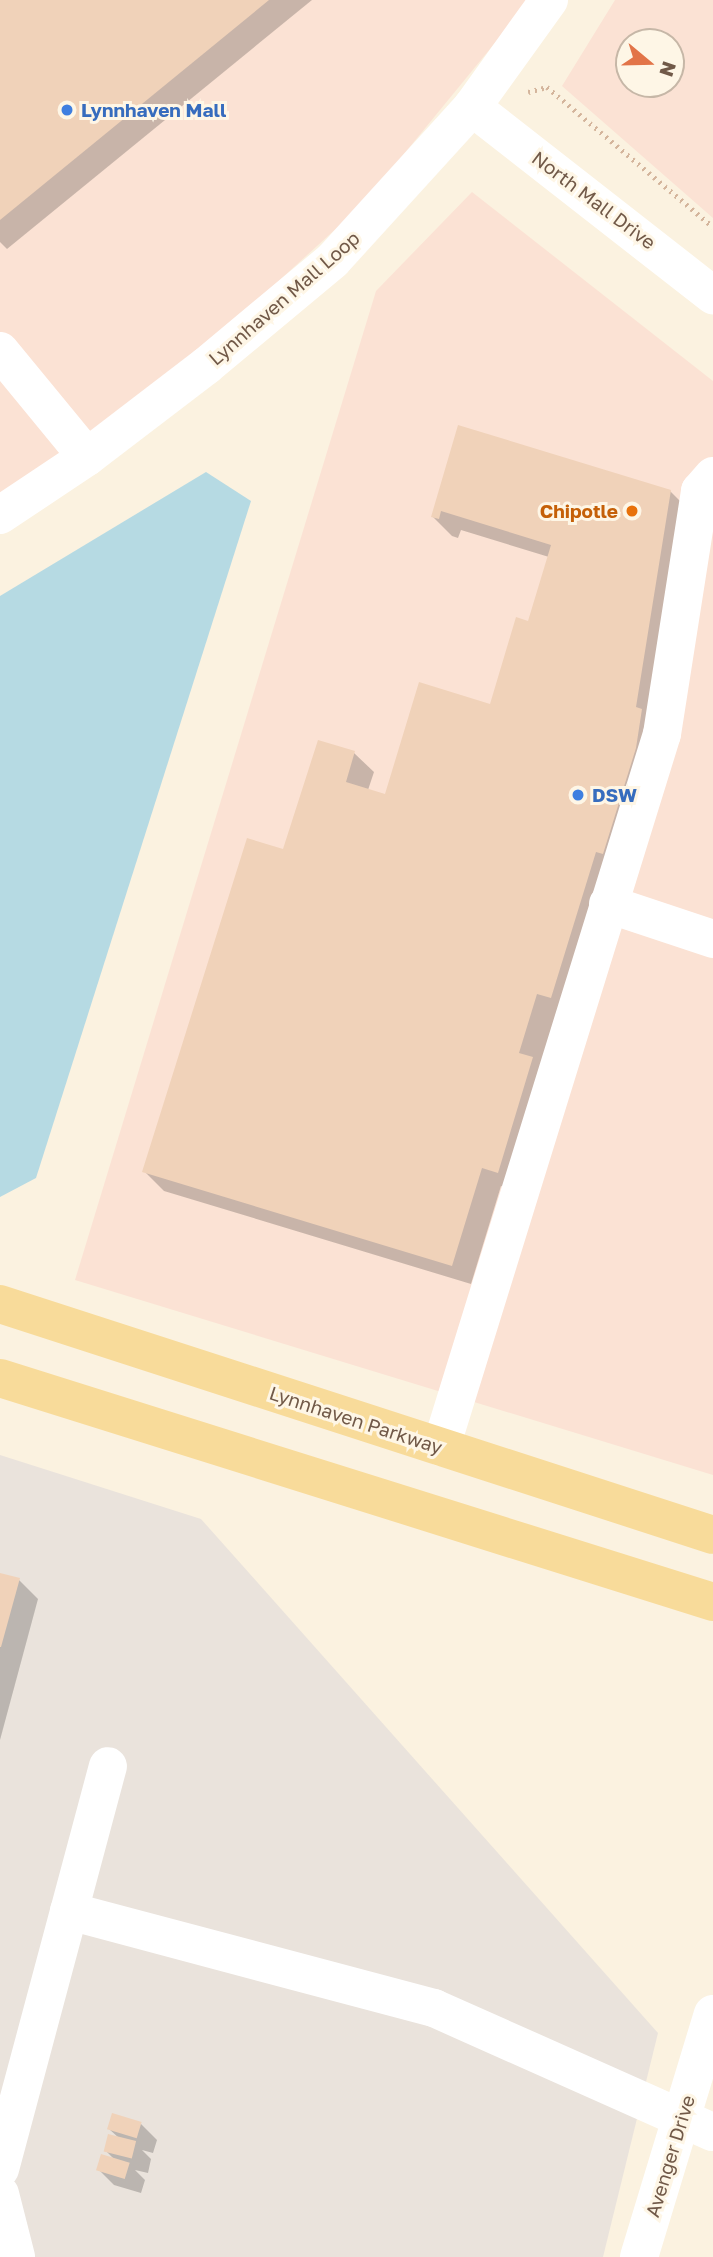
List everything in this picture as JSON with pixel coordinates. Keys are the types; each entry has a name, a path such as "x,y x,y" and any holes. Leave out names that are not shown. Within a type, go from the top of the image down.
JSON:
{"main road":[{"name":"Lynnhaven Parkway","path":"0,1304 713,1535"},
{"path":"0,1378 713,1602"}],"street":[{"name":"Lynnhaven Mall Loop","path":"0,516 87,457 227,349 333,260 472,107 549,0"},
{"name":"North Mall Drive","path":"472,107 713,295"},
{"path":"0,351 87,457"},
{"path":"441,1447 662,734 700,491 713,476"},
{"path":"608,904 713,939"},
{"path":"0,2169 108,1766"},
{"path":"69,1912 434,2008 697,2126"},
{"name":"Avenger Drive","path":"639,2257 697,2126 713,2014"},
{"path":"0,2194 16,2257"}],"path":[{"path":"472,107 547,87 713,227"}],"shaded area":[{"name":"Lynnhaven Mall","path":"0,0 530,0 363,204 167,383 0,494"},
{"path":"615,0 713,0 713,218 562,86"},
{"path":"472,192 713,381 713,1475 75,1280 376,291"},
{"path":"0,1455 201,1519 658,2033 603,2257 0,2257"}],"water":[{"path":"206,472 251,501 36,1178 0,1197 0,596"}],"building":[{"name":"Lynnhaven Mall","path":"0,0 269,0 0,220"},
{"path":"458,425 671,490 636,707 642,709 636,748 603,854 596,852 551,998 537,994 519,1053 533,1057 498,1173 482,1168 452,1266 142,1172 247,838 283,849 318,740 355,751 346,782 385,794 419,682 490,704 516,617 528,621 551,545 441,511 439,519 431,517"},
{"path":"0,1573 20,1578 1,1647 0,1647"},
{"path":"112,2113 142,2122 137,2138 107,2129"},
{"path":"108,2134 136,2141 132,2158 104,2151"},
{"path":"101,2154 130,2163 125,2179 96,2170"}],"place":[{"name":"Lynnhaven Mall","path":"67,110"},
{"name":"Chipotle","path":"632,511"},
{"name":"DSW","path":"578,795"}]}
